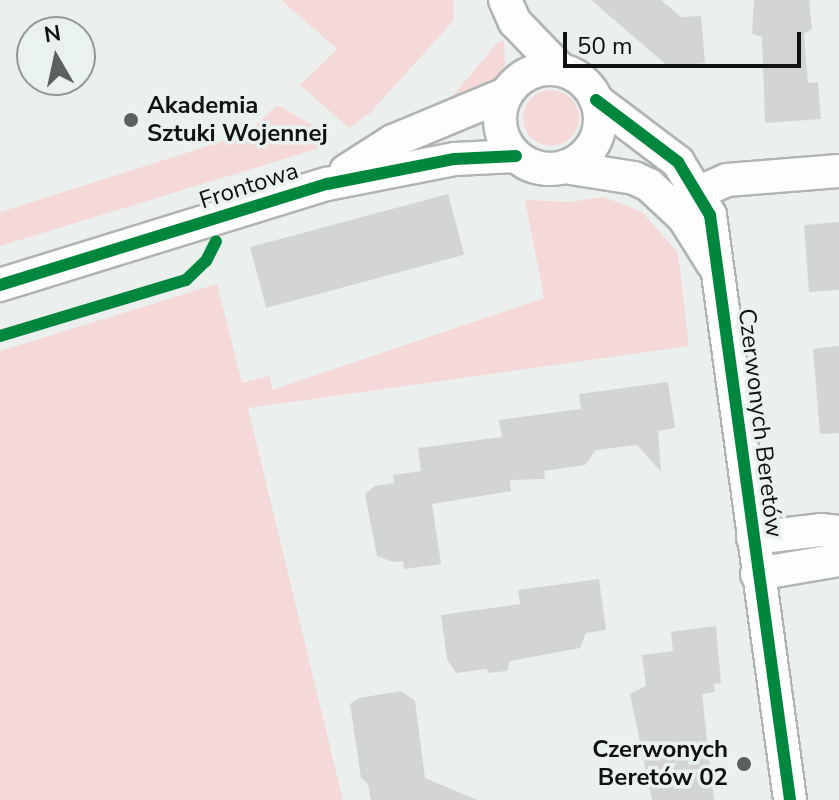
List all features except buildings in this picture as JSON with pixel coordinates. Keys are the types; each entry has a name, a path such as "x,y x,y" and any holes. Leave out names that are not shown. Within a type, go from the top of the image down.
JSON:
{"street":[{"path":"510,11 561,70"},
{"path":"510,11 511,88 500,126 505,143 516,156 539,167 564,167 634,178 684,197 727,180 839,171"},
{"path":"511,88 545,69 561,70 576,76 596,100 600,115 591,147 580,159 564,167"},
{"name":"Frontowa","path":"327,184 393,141 511,88"},
{"name":"Czerwonych Beretów","path":"596,100 678,162 684,197 715,235 757,574 790,800"},
{"name":"Frontowa","path":"0,285 327,184 443,161 516,156"},
{"path":"753,538 821,530 839,532"},
{"path":"757,574 839,560"}],"shaded area":[{"path":"281,0 453,0 454,20 370,113 349,128 300,85 337,49"},
{"path":"504,41 505,65 494,82 453,103 451,98 498,42"},
{"path":"551,90 571,98 579,118 571,138 551,146 531,138 523,118 531,98"},
{"path":"277,105 311,124 320,134 323,147 0,246 0,212 246,134"},
{"path":"604,197 642,212 678,253 689,346 248,408 343,800 0,800 0,351 217,284 242,383 270,376 272,390 544,298 525,200 569,202"}],"cycle path":[{"path":"596,100 678,162 710,215 790,800"},
{"path":"0,285 327,184 455,159 516,156"},
{"path":"0,336 186,280 206,261 216,241"}],"place":[{"name":"Akademia Sztuki Wojennej","path":"131,120"},
{"name":"Czerwonych Beretów 02","path":"744,764"}]}
